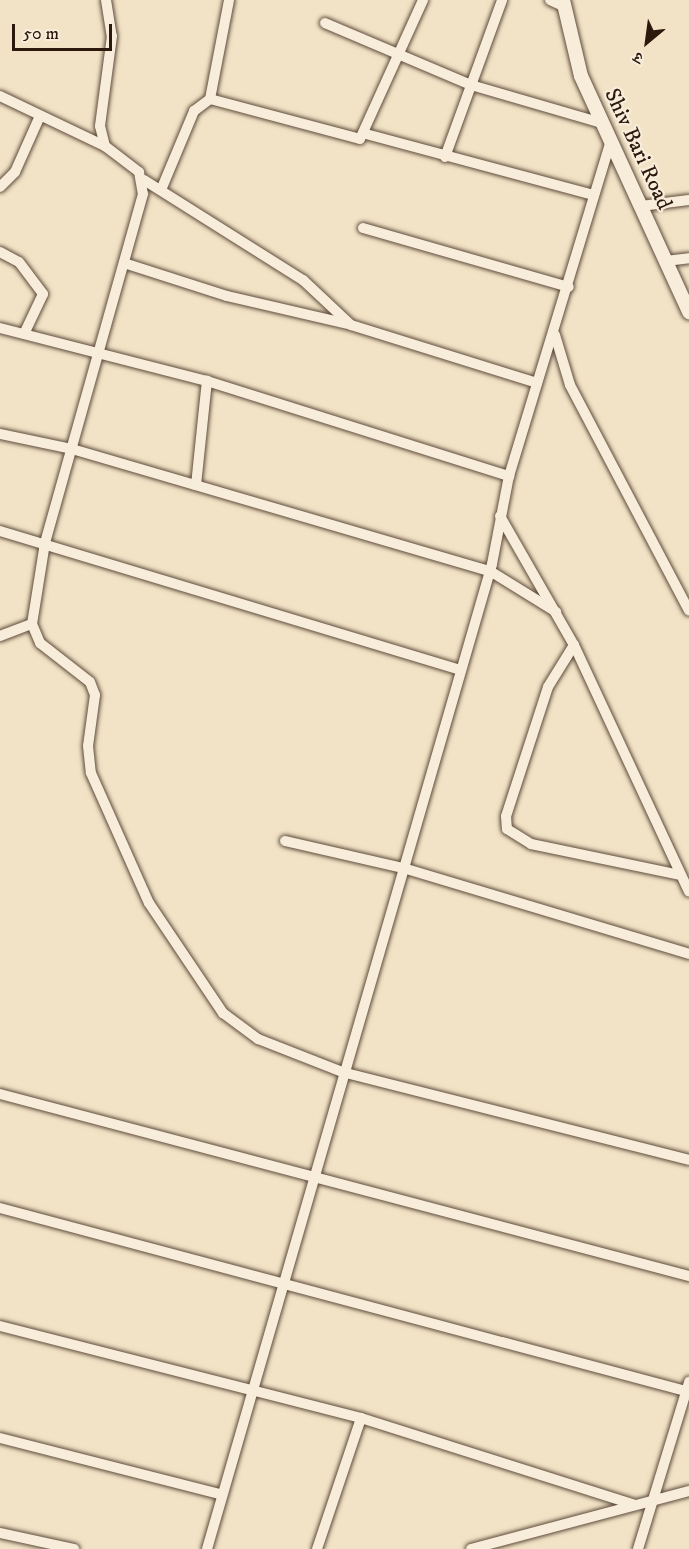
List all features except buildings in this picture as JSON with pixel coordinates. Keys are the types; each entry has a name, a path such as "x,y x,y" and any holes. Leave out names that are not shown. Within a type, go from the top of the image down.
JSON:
{"street":[{"path":"105,146 100,106 112,36 106,0"},
{"path":"161,190 195,111 210,99 229,0"},
{"path":"366,134 423,0"},
{"path":"445,157 502,0"},
{"name":"Shiv Bari Road","path":"559,2 568,38 602,123 689,312"},
{"path":"325,23 399,58 471,86 602,123"},
{"path":"0,96 39,118 105,146 144,180 303,280 351,325"},
{"path":"210,99 352,140 366,134 445,157 594,195"},
{"path":"0,187 15,172 39,118"},
{"path":"207,1549 219,1494 255,1391 342,1072 490,571 509,476 537,383 555,335 611,141"},
{"path":"144,180 124,263 97,349 45,543 32,624 40,644 90,682 96,709 88,746 91,773 149,903 222,1013 258,1039 342,1072 689,1160"},
{"path":"641,206 689,200"},
{"path":"363,228 569,287"},
{"path":"0,252 19,262 43,294 24,334"},
{"path":"666,261 689,258"},
{"path":"124,263 226,296 351,325 537,383"},
{"path":"0,328 97,349 207,381 509,476"},
{"path":"555,335 570,385 689,611"},
{"path":"196,485 207,381"},
{"path":"0,434 72,449 490,571 556,612"},
{"path":"501,516 574,645 689,892"},
{"path":"0,531 461,670"},
{"path":"0,636 32,624"},
{"path":"574,645 548,687 506,816 507,829 531,844 681,875"},
{"path":"285,841 403,867 689,954"},
{"path":"0,1094 315,1175 689,1276"},
{"path":"0,1208 688,1388 650,1502 638,1549"},
{"path":"0,1326 361,1418 635,1505"},
{"path":"317,1549 361,1418"},
{"path":"0,1438 219,1494"},
{"path":"471,1549 689,1491"},
{"path":"0,1533 70,1549"}]}
